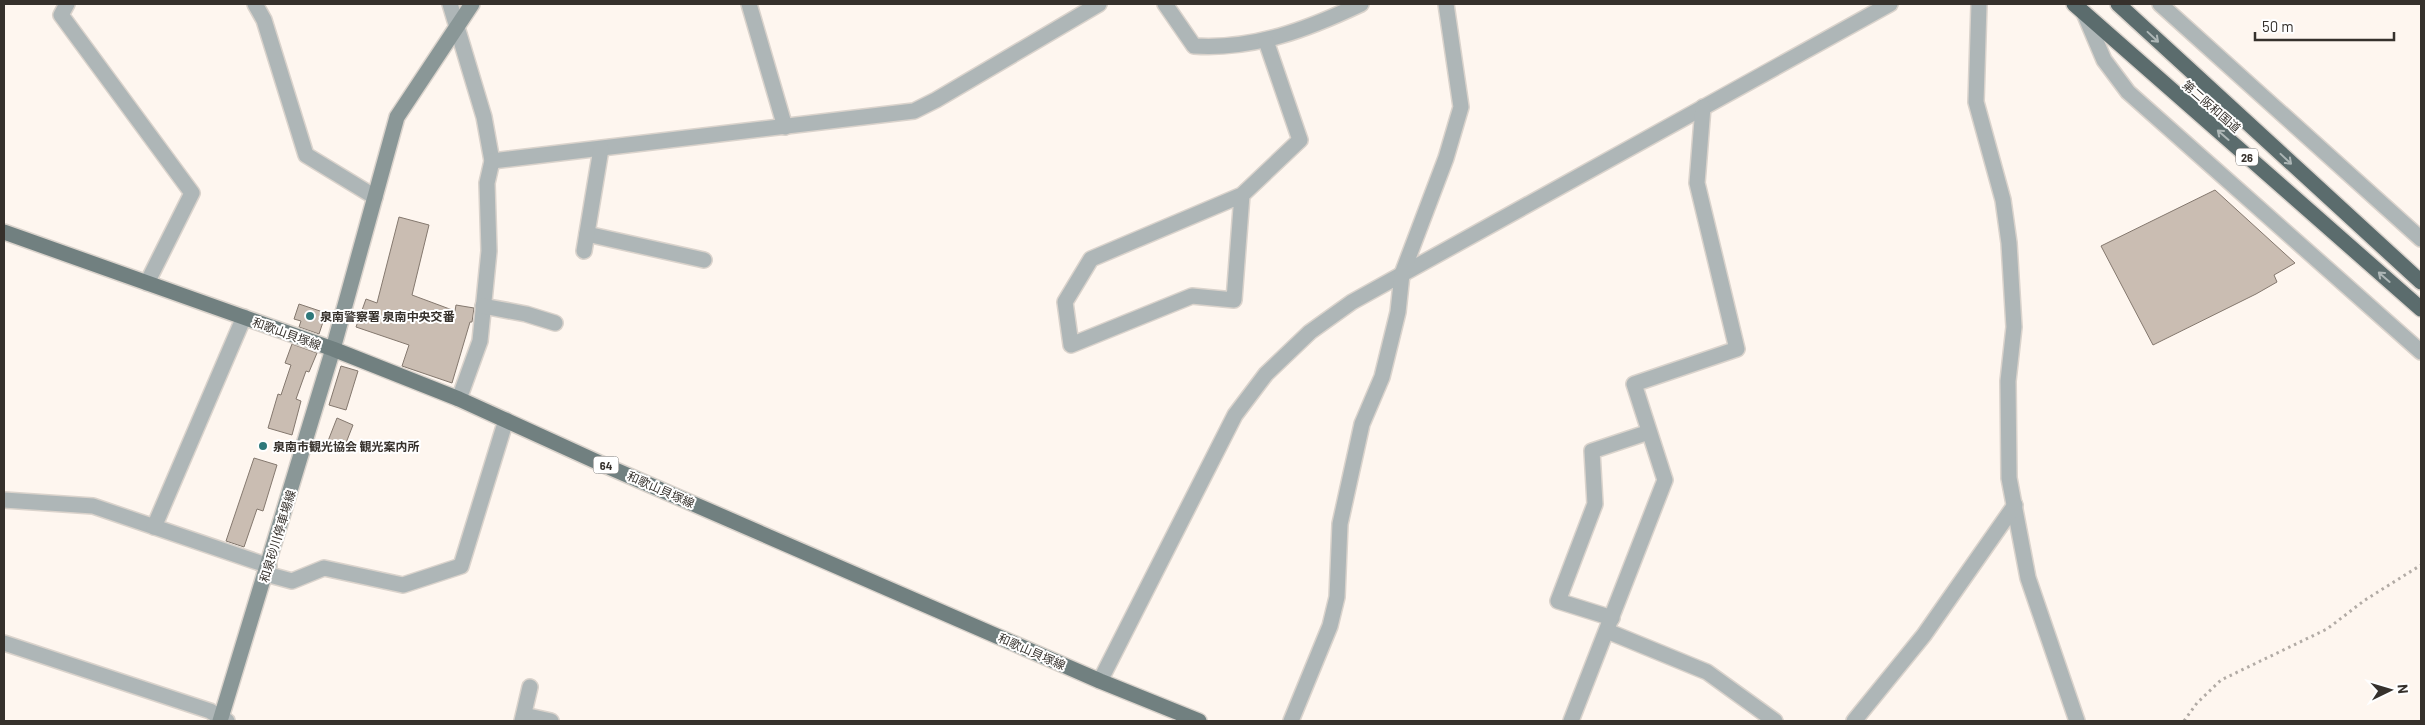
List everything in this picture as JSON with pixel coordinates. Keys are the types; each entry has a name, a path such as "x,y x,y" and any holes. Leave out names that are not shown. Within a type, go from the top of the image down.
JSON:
{"highway":[{"name":"第二阪和国道","path":"2118,4 2421,282"},
{"name":"第二阪和国道","path":"2079,8 2421,309"}],"main road":[{"name":"和歌山貝塚線","path":"4,232 244,317 459,399 1100,681 1198,721"}],"street":[{"path":"67,4 61,15 192,193 147,283"},
{"path":"255,4 264,20 306,155 375,197"},
{"path":"450,4 484,117 492,161 487,184 489,251 480,341 459,399"},
{"name":"和泉砂川停車場線","path":"223,720 333,350 397,117 472,4"},
{"path":"749,4 785,127"},
{"path":"492,161 914,111 1100,4"},
{"path":"1165,4 1194,46 1216,48 1266,41 1326,20 1361,4"},
{"path":"1291,721 1327,635 1334,612 1337,597 1340,524 1362,424 1382,377 1396,322 1402,274 1446,158 1461,107 1446,4"},
{"path":"1100,681 1235,415 1266,374 1310,332 1352,302 1890,4"},
{"path":"1979,4 1976,102 2003,200 2009,243 2014,326 2008,381 2009,478 2028,578 2077,721"},
{"path":"2160,4 2421,239"},
{"path":"2079,8 2104,60 2128,92 2421,352"},
{"path":"1242,195 1234,300 1192,296 1071,345 1065,302 1091,259 1242,195 1300,140 1266,41"},
{"path":"1571,721 1665,480 1634,384 1737,349 1697,183 1703,108"},
{"path":"584,251 601,149"},
{"path":"587,234 704,260"},
{"path":"483,306 526,314 555,323"},
{"path":"154,527 244,317"},
{"path":"4,500 93,506 154,527 292,581 324,568 403,585 461,566 506,420"},
{"path":"1650,432 1592,450 1595,504 1558,601 1610,624 1707,672 1775,721"},
{"path":"1854,721 1924,635 2015,505"},
{"path":"4,643 210,711 223,720"},
{"path":"530,687 523,718 551,721"}],"path":[{"path":"2184,721 2197,703 2221,680 2327,629 2365,600 2421,565"}],"building":[{"path":"2215,190 2295,263 2274,275 2277,282 2153,345 2101,246"},
{"path":"399,217 429,225 412,295 455,311 456,305 474,308 472,322 470,322 452,383 402,366 409,345 356,327 366,299 377,303"},
{"name":"泉南警察署 泉南中央交番","path":"299,304 326,313 319,334 299,327 301,321 294,319"},
{"path":"292,344 317,353 309,372 306,371 296,399 301,401 292,435 268,428 278,394 281,395 291,365 285,363"},
{"path":"341,366 358,371 346,410 329,405"},
{"path":"337,418 353,425 344,448 328,441"},
{"path":"254,458 277,465 263,511 257,509 244,547 226,541"}],"place":[{"name":"泉南警察署 泉南中央交番","path":"310,316"},
{"name":"泉南市観光協会 観光案内所","path":"263,446"}]}
